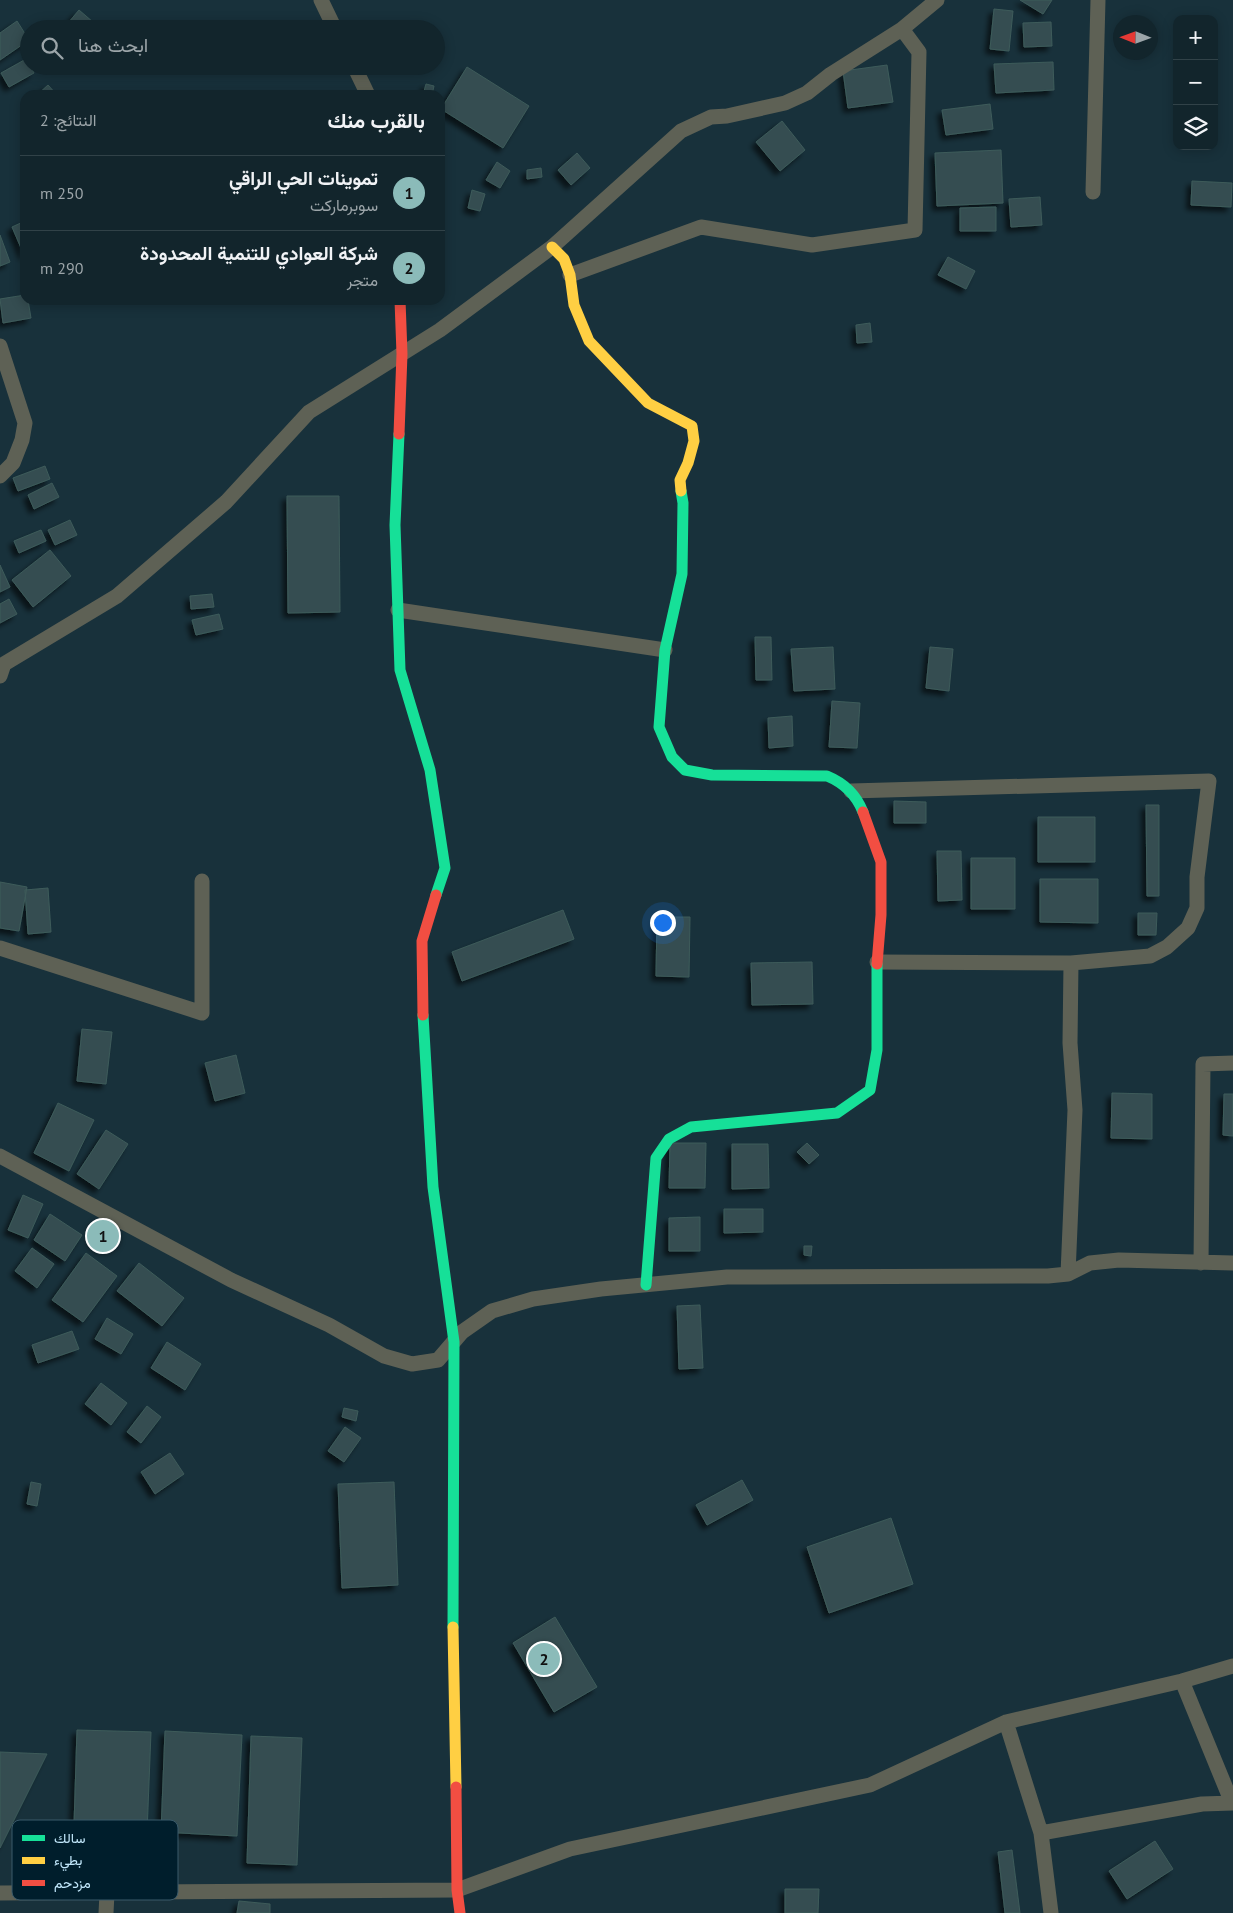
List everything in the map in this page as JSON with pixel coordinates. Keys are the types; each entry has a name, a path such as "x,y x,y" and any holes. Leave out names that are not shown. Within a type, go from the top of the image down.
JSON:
{"street":[{"path":"322,0 331,20"},
{"path":"0,676 4,664 117,596 226,502 310,412 440,330 552,246 681,131 711,117 727,116 785,103 806,93 831,74 902,29 936,0"},
{"path":"1093,192 1098,0"},
{"path":"570,275 701,227 812,245 915,230 919,52 902,29"},
{"path":"358,75 366,90"},
{"path":"552,246 564,259 570,275 574,305 589,341 648,404 659,411 680,418 692,426 694,441 688,463 680,480 683,503 682,574 665,650 659,727 672,757 685,770 712,774 827,776 839,781 851,792 862,809 881,862 881,915 877,962 877,1050 870,1090 836,1112 691,1127 669,1139 656,1158 646,1285"},
{"path":"400,305 402,354 395,525 400,670 430,770 445,868 422,941 423,1016 433,1187 454,1342 453,1614 457,1890 460,1913"},
{"path":"0,346 25,423 22,440 13,463 0,476"},
{"path":"398,610 665,650"},
{"path":"851,792 1209,781 1197,877 1197,908 1188,928 1167,947 1150,956 1071,963 877,962"},
{"path":"0,948 202,1013 202,881"},
{"path":"1068,1274 1075,1110 1070,1043 1071,963"},
{"path":"1201,1263 1203,1064 1233,1063"},
{"path":"0,1156 231,1280 329,1325 384,1356 412,1364 438,1360 462,1332 492,1311 500,1308 533,1299 646,1285 727,1277 1068,1274 1090,1263 1119,1260 1233,1263"},
{"path":"178,1892 457,1890 570,1848 870,1785 1006,1722 1182,1681 1233,1666"},
{"path":"1041,1833 1202,1804 1232,1803 1182,1681"},
{"path":"1006,1722 1041,1833 1051,1913"},
{"path":"106,1913 107,1900"}],"building":[{"path":"1020,0 1052,0 1043,14"},
{"path":"994,9 1013,11 1009,51 990,49"},
{"path":"79,10 91,20 71,20"},
{"path":"17,21 20,26 20,46 0,60 0,33"},
{"path":"1051,22 1052,46 1024,47 1023,23"},
{"path":"20,62 20,75 30,75 9,87 1,73"},
{"path":"1053,62 1054,90 996,93 994,64"},
{"path":"887,65 893,102 848,108 843,71"},
{"path":"467,67 529,106 503,148 445,112 445,103"},
{"path":"426,84 434,86 433,90 424,90"},
{"path":"48,85 52,90 42,90"},
{"path":"990,104 993,129 946,135 942,110"},
{"path":"782,121 805,150 780,171 756,142"},
{"path":"1001,150 1003,203 937,206 935,153"},
{"path":"577,153 590,168 571,185 558,170"},
{"path":"497,162 510,171 500,188 486,180"},
{"path":"541,168 542,177 527,179 527,170"},
{"path":"1192,181 1232,183 1231,207 1191,205"},
{"path":"472,190 485,194 480,211 468,208"},
{"path":"1040,197 1042,225 1011,227 1009,199"},
{"path":"996,207 996,231 960,231 960,208"},
{"path":"20,223 20,246 12,227"},
{"path":"0,235 10,262 0,266"},
{"path":"948,257 975,271 966,289 938,275"},
{"path":"20,296 20,305 29,305 31,318 3,323 0,299"},
{"path":"870,323 872,342 857,343 856,325"},
{"path":"45,466 50,479 18,491 13,478"},
{"path":"52,483 59,497 34,509 28,495"},
{"path":"287,496 339,496 340,612 288,613"},
{"path":"70,520 77,535 55,545 48,530"},
{"path":"41,530 46,541 19,553 14,541"},
{"path":"50,550 71,576 33,607 12,580"},
{"path":"0,565 10,587 0,592"},
{"path":"212,594 214,607 191,609 190,596"},
{"path":"9,599 17,614 0,623 0,604"},
{"path":"219,614 223,629 196,635 192,620"},
{"path":"755,637 771,637 772,680 756,680"},
{"path":"833,647 835,689 794,691 791,649"},
{"path":"930,647 953,649 949,691 926,688"},
{"path":"832,701 860,703 857,748 829,747"},
{"path":"792,716 793,746 769,748 768,718"},
{"path":"894,801 926,802 926,823 894,823"},
{"path":"1146,805 1159,805 1159,896 1147,896"},
{"path":"1038,817 1095,817 1095,862 1038,862"},
{"path":"937,851 961,851 962,900 938,901"},
{"path":"971,858 1015,858 1015,909 971,909"},
{"path":"1040,879 1098,879 1098,923 1040,922"},
{"path":"0,882 27,887 19,931 0,928"},
{"path":"48,888 51,932 28,934 25,890"},
{"path":"563,910 574,939 462,981 452,952"},
{"path":"1138,913 1157,913 1156,935 1138,935"},
{"path":"657,917 690,917 689,977 656,976"},
{"path":"812,962 813,1004 752,1005 751,963"},
{"path":"82,1029 112,1032 106,1084 77,1081"},
{"path":"236,1055 245,1093 215,1101 205,1063"},
{"path":"1112,1093 1152,1094 1152,1139 1111,1138"},
{"path":"1224,1094 1233,1094 1233,1136 1223,1135"},
{"path":"58,1103 94,1120 69,1171 34,1153"},
{"path":"106,1130 128,1144 99,1189 77,1174"},
{"path":"670,1143 706,1143 705,1188 669,1188"},
{"path":"807,1143 819,1155 809,1164 797,1152"},
{"path":"732,1144 768,1144 769,1188 732,1189"},
{"path":"23,1195 43,1204 28,1238 8,1230"},
{"path":"724,1209 763,1209 763,1232 724,1233"},
{"path":"50,1214 82,1235 65,1261 34,1240"},
{"path":"700,1217 700,1251 669,1251 669,1218"},
{"path":"804,1246 812,1246 811,1256 804,1255"},
{"path":"32,1248 54,1264 37,1288 15,1271"},
{"path":"86,1253 117,1276 83,1322 52,1300"},
{"path":"139,1263 184,1298 162,1326 117,1291"},
{"path":"700,1305 703,1368 679,1369 677,1306"},
{"path":"107,1318 133,1334 121,1354 95,1339"},
{"path":"72,1331 79,1349 38,1363 32,1345"},
{"path":"167,1342 201,1364 185,1390 151,1368"},
{"path":"101,1383 127,1403 111,1425 85,1404"},
{"path":"147,1406 161,1417 141,1443 127,1432"},
{"path":"344,1408 358,1411 356,1421 342,1417"},
{"path":"345,1427 361,1438 344,1462 328,1451"},
{"path":"170,1453 184,1474 155,1494 141,1472"},
{"path":"742,1480 753,1500 707,1525 696,1505"},
{"path":"31,1482 41,1484 37,1506 27,1504"},
{"path":"394,1482 398,1585 342,1588 338,1484"},
{"path":"891,1518 913,1584 829,1613 807,1547"},
{"path":"555,1617 597,1687 554,1712 513,1643"},
{"path":"77,1730 151,1732 148,1820 74,1820"},
{"path":"165,1731 242,1735 237,1836 178,1833 178,1820 161,1820"},
{"path":"251,1736 302,1738 297,1865 247,1863"},
{"path":"0,1752 47,1754 14,1820 12,1820 12,1824 0,1848"},
{"path":"1155,1841 1173,1869 1127,1899 1109,1871"},
{"path":"1012,1850 1020,1913 1005,1913 998,1852"},
{"path":"785,1889 819,1889 818,1913 785,1913"},
{"path":"239,1901 270,1904 270,1913 237,1913"}],"traffic: fast":[{"path":"399,434 395,525 400,670 430,770 445,868 436,895"},
{"path":"681,491 683,503 682,574 665,650 659,727 672,757 685,770 712,775 827,776 849,790 863,812"},
{"path":"646,1285 656,1158 669,1139 691,1127 837,1113 870,1090 877,1050 877,964"},
{"path":"423,1015 433,1187 454,1342 453,1627"}],"traffic: slow":[{"path":"552,247 564,259 570,275 574,305 589,341 648,403 692,426 694,441 688,463 680,480 681,491"},
{"path":"453,1627 456,1787"}],"traffic: jam":[{"path":"399,434 402,354 400,305"},
{"path":"863,812 881,862 881,915 877,964"},
{"path":"423,1015 422,941 436,895"},
{"path":"456,1787 457,1890 460,1913"}],"place":[{"name":"تموينات الحي الراقي","path":"103,1236"},
{"name":"شركة العوادي للتنمية المحدودة","path":"544,1659"}]}
